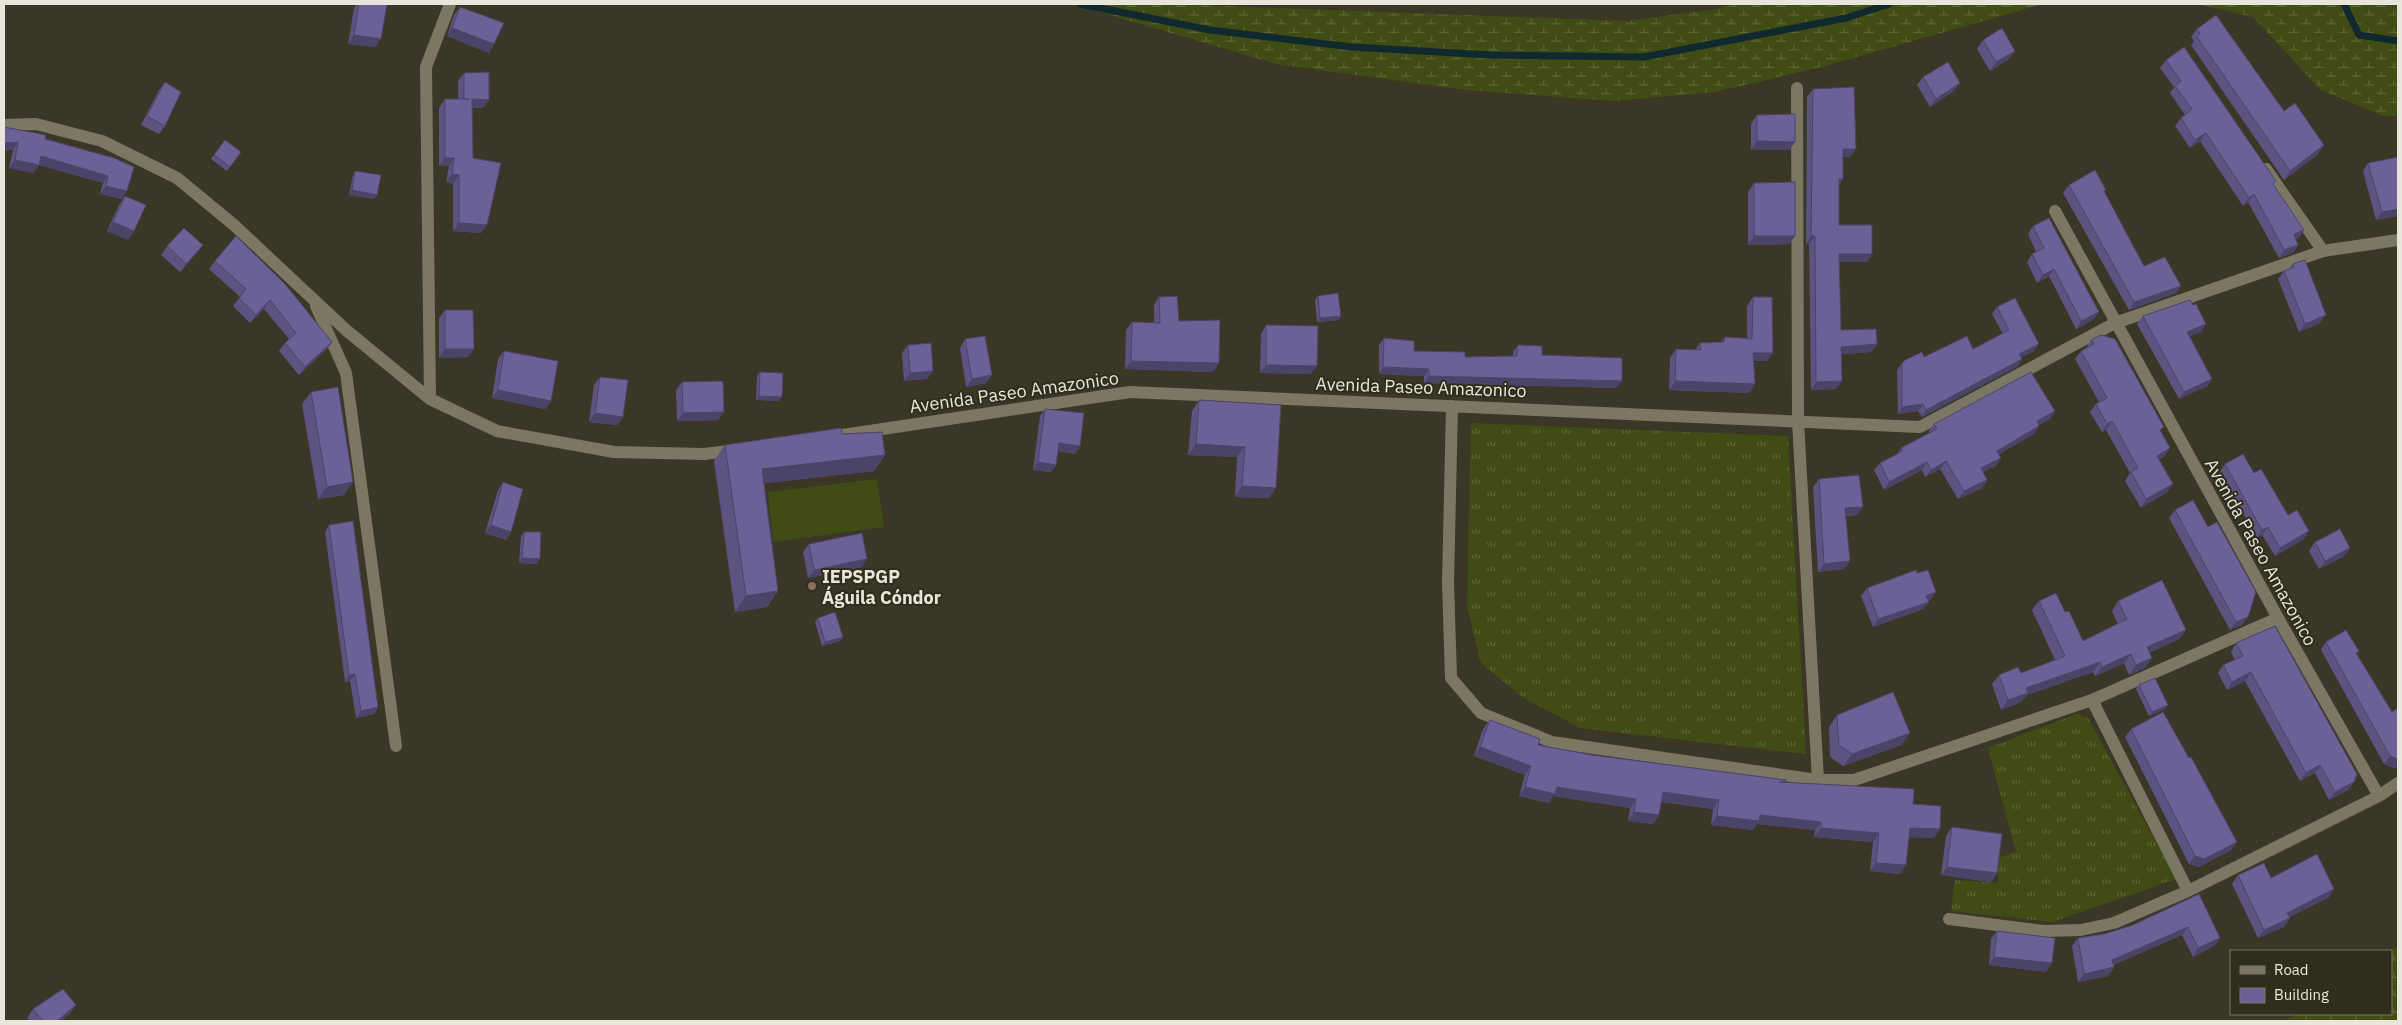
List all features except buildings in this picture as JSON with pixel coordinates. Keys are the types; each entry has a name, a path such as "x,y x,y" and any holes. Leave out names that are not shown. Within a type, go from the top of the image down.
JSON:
{"street":[{"path":"430,399 426,67 450,4"},
{"path":"1797,88 1798,420 1818,780"},
{"path":"4,125 36,124 102,141 177,178 234,225 346,330 430,399 497,431 614,452 704,454 752,448"},
{"path":"2256,154 2323,251"},
{"name":"Avenida Paseo Amazonico","path":"2055,211 2278,618 2379,796"},
{"path":"2115,323 2323,251 2398,240"},
{"path":"313,299 346,372 396,746"},
{"name":"Avenida Paseo Amazonico","path":"818,438 1130,392 1798,420 1920,427 2115,323"},
{"path":"1452,406 1448,582 1451,678 1481,713 1552,742 1818,780 1854,780 2092,700 2278,618"},
{"path":"2092,700 2188,891"},
{"path":"1949,919 2044,931 2081,930 2114,923 2188,891 2379,796 2398,784"}],"green space":[{"path":"1073,4 1173,4 1627,21 1716,9 1737,4 2043,4 1825,66 1715,92 1613,101 1466,90 1276,64"},
{"path":"2198,4 2398,4 2398,116 2384,116 2321,90 2253,17"},
{"path":"1471,423 1788,436 1806,754 1580,728 1521,696 1481,663 1467,606"},
{"path":"877,479 884,527 773,542 768,492"},
{"path":"2076,714 2088,718 2176,879 2052,922 1951,911 1955,880 1998,883 1998,858 2016,852 1988,748"},
{"path":"2398,946 2398,1021 2284,1021 2294,1015 2392,1015 2392,950"}],"waterway":[{"path":"1080,4 1210,30 1352,47 1490,55 1644,57 1846,18 1889,4"},
{"path":"2344,4 2359,35 2398,41"}],"place":[{"name":"IEPSPGP Águila Cóndor","path":"812,586"}]}
